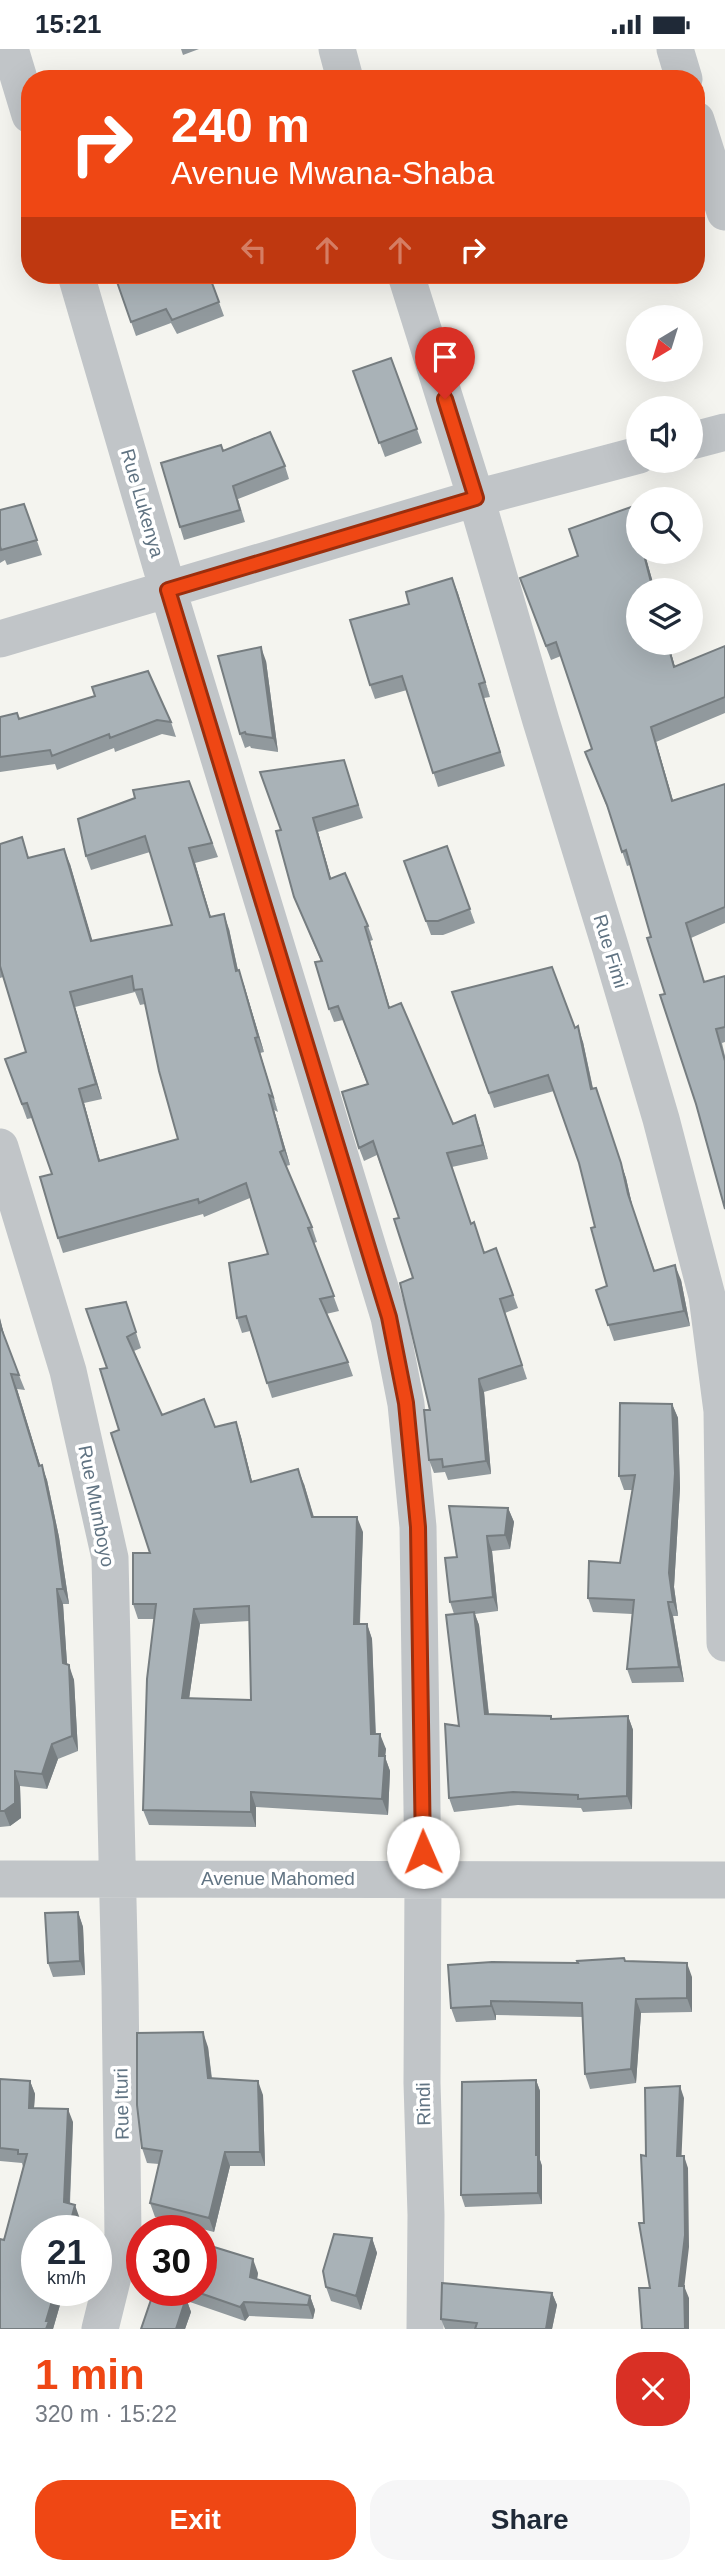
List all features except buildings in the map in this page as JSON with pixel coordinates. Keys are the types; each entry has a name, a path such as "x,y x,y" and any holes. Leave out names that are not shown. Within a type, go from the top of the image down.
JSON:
{"street":[{"path":"10,49 21,85"},
{"path":"337,49 343,70"},
{"path":"675,49 681,70"},
{"path":"705,149 725,212"},
{"name":"Rue Lukenya","path":"79,284 168,590 389,1317 406,1403 418,1527 424,1879"},
{"name":"Rue Fimi","path":"409,284 476,498 657,1106 707,1296 722,1411 725,1643"},
{"path":"703,438 725,432"},
{"path":"0,639 476,498 626,458"},
{"name":"Rue Mumboyo","path":"0,1147 68,1371 110,1557 118,1877"},
{"name":"Avenue Mahomed","path":"0,1879 118,1877 725,1880"},
{"name":"Rue Ituri","path":"100,2329 123,2237 118,1877"},
{"name":"Rindi","path":"424,1879 422,2083 426,2215 425,2329"}],"route":[{"path":"423,1852 418,1527 406,1403 389,1317 168,590 476,498 445,399"}]}
